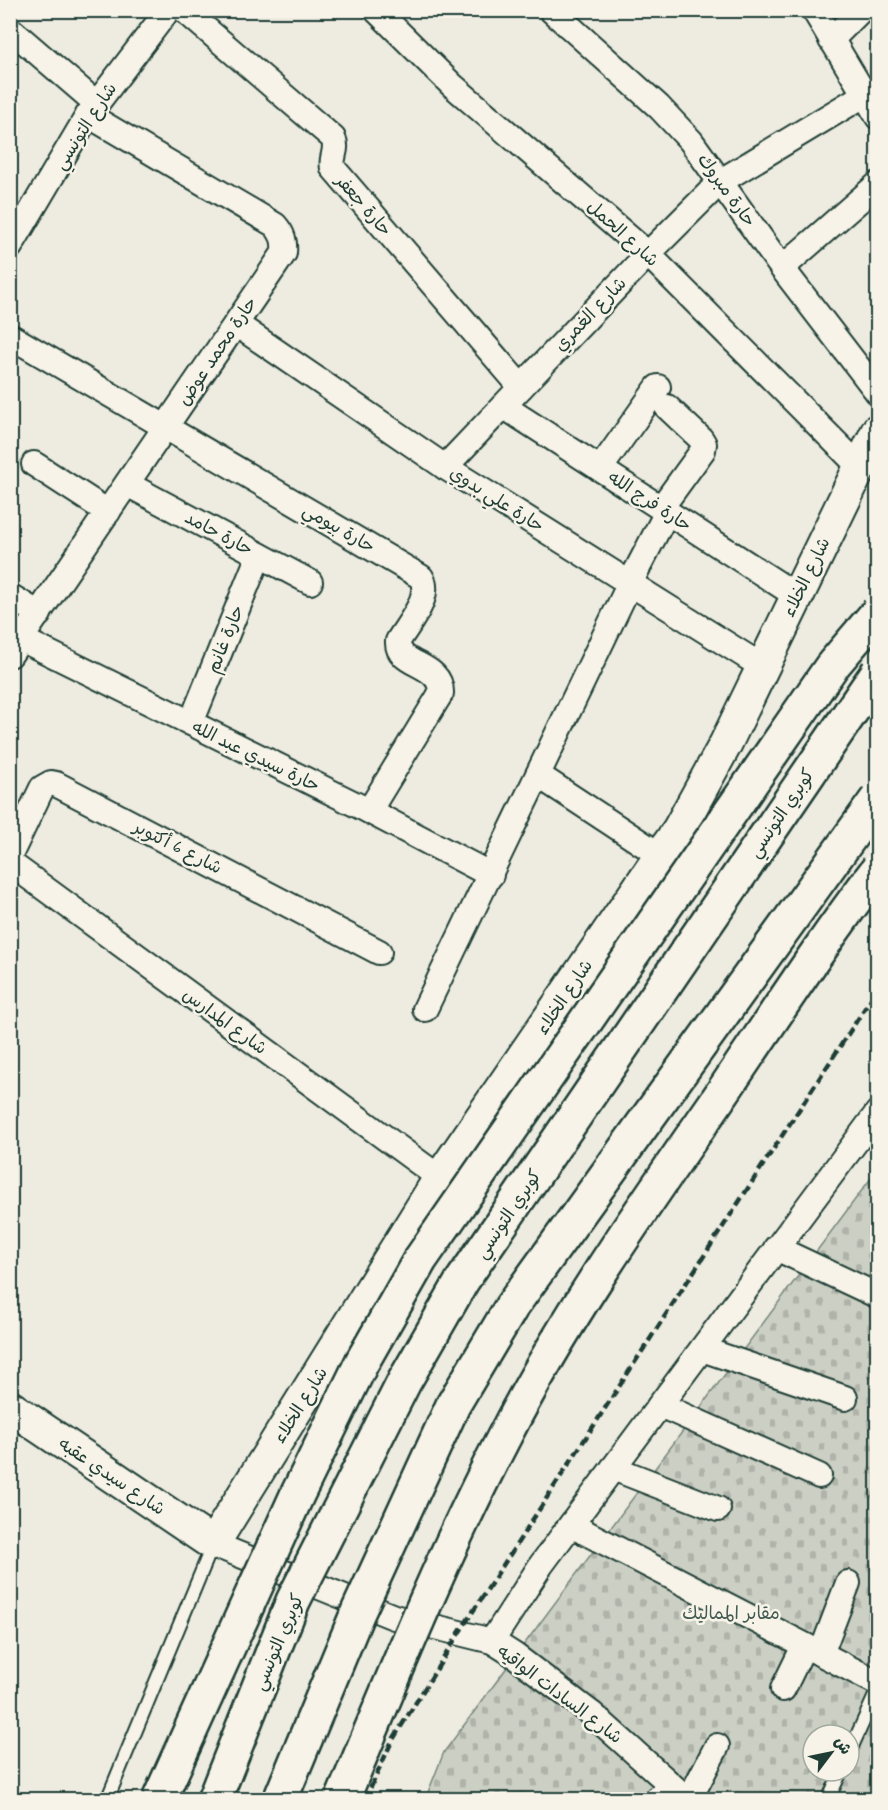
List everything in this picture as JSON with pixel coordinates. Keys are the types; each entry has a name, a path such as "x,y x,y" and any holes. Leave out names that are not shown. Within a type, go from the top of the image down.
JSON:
{"highway":[{"path":"159,1800 308,1473 362,1362 420,1260 832,666 878,612"},
{"name":"كوبري التونسي","path":"214,1800 293,1601 404,1382 462,1281 878,672"},
{"path":"280,1800 358,1612 453,1405 500,1326 566,1230 878,798"},
{"path":"342,1800 394,1671 466,1511 563,1329 612,1253 878,869"}],"street":[{"name":"حارة جعفر","path":"184,10 333,138 337,149 332,161 333,168 521,387"},
{"name":"شارع الحمل","path":"376,10 452,85 648,254 860,467"},
{"name":"حارة مبروك","path":"551,10 659,107 691,141 782,268 878,393"},
{"path":"814,10 878,117"},
{"path":"831,40 861,10"},
{"name":"شارع التونسي","path":"10,248 92,109 155,15"},
{"path":"10,29 92,109"},
{"name":"شارع الغمري","path":"445,466 721,181 864,95"},
{"name":"حارة محمد عوض","path":"16,647 284,253 285,243 282,233 275,225 92,109"},
{"path":"782,268 878,184"},
{"name":"حارة علي بدوي","path":"236,324 445,466 763,667"},
{"name":"حارة بيومي","path":"10,336 417,573 424,582 425,593 398,641 398,649 405,657 433,673 441,686 441,693 369,811"},
{"path":"425,1009 664,510 703,450 704,444 662,397 600,469"},
{"name":"حارة فرج الله","path":"503,406 797,596"},
{"name":"شارع الخلاء","path":"213,1544 440,1178 678,829 725,745 878,430"},
{"path":"34,464 108,512"},
{"name":"حارة حامد","path":"127,484 310,582"},
{"name":"حارة غانم","path":"191,723 259,555"},
{"path":"10,596 39,614"},
{"name":"حارة سيدي عبد الله","path":"16,647 191,723 369,811 491,875"},
{"path":"538,775 661,856"},
{"name":"شارع 6 أكتوبر","path":"10,855 42,788 51,783 56,784 379,952"},
{"name":"شارع المدارس","path":"10,863 440,1178"},
{"path":"492,1641 541,1565 878,1112"},
{"path":"776,1248 878,1296"},
{"path":"702,1349 845,1398"},
{"path":"660,1405 819,1476"},
{"name":"شارع سيدي عقبه","path":"10,1407 213,1544"},
{"path":"613,1468 718,1509"},
{"path":"571,1525 878,1683"},
{"name":"شارع السادات الواقيه","path":"213,1544 394,1617 492,1641 514,1654 592,1714 688,1800"},
{"path":"783,1689 812,1650 848,1583"},
{"path":"688,1800 717,1746"}],"lane":[{"path":"107,1800 213,1544"},
{"path":"861,1727 878,1689"},
{"path":"646,1800 668,1782"},
{"path":"828,1800 836,1783"}],"green space":[{"name":"مقابر المماليك","path":"877,1170 877,1799 425,1800 444,1752"}],"railway":[{"path":"365,1800 392,1741 459,1633 878,988"}]}
